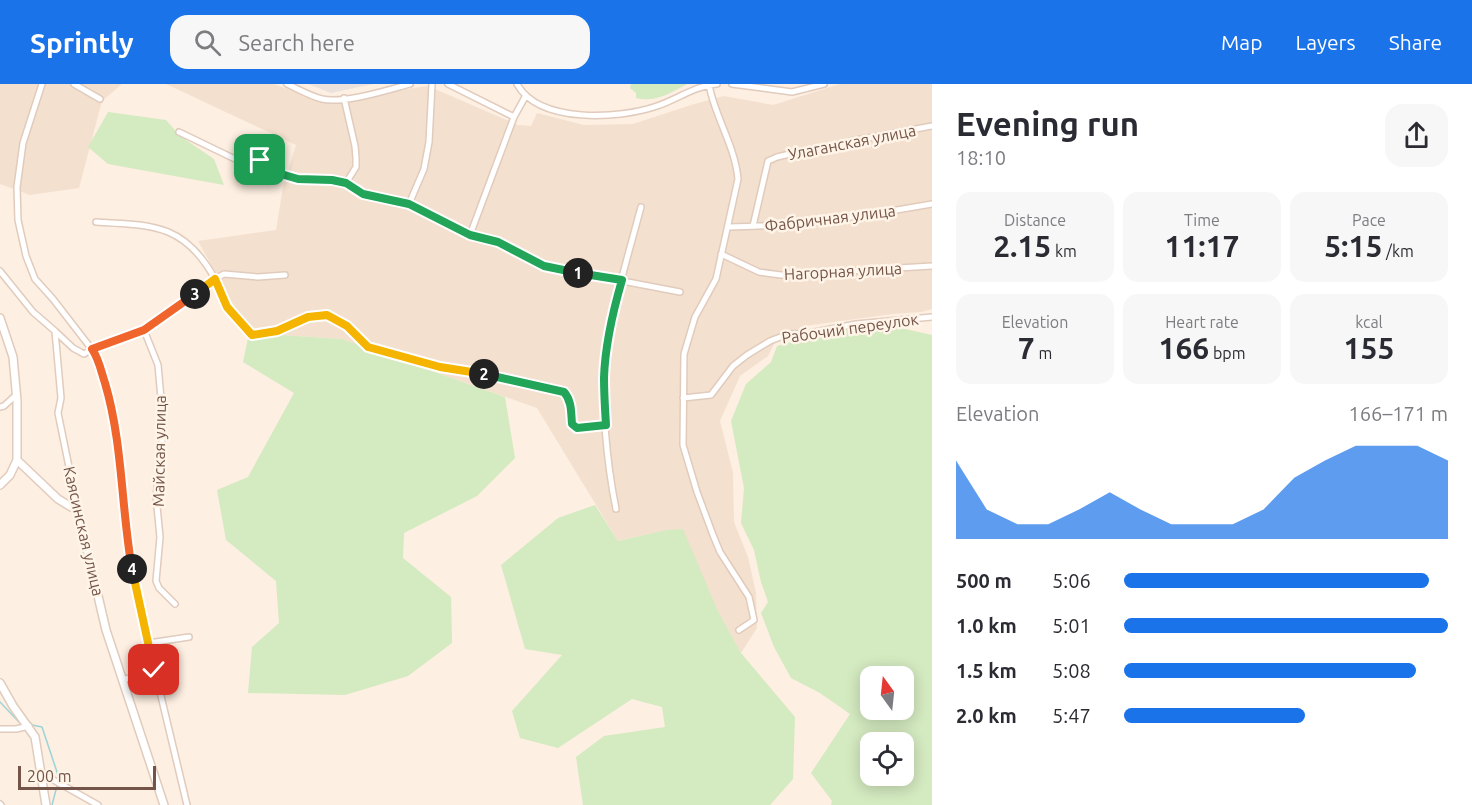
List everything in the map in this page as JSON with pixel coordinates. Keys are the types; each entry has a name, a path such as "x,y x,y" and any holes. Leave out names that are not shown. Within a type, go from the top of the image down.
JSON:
{"street":[{"path":"42,84 23,143 17,188 18,220 34,279 97,356 103,376 114,426 124,500 126,535 134,583 187,805"},
{"path":"74,84 99,99"},
{"path":"287,84 322,99 344,98 410,84"},
{"path":"409,204 424,169 429,142 432,84"},
{"path":"448,84 514,117"},
{"path":"517,84 525,96 549,108 606,117 657,106 695,89 717,84"},
{"path":"732,84 792,92 824,84"},
{"path":"709,85 712,100 736,163 738,179 716,279 695,317 684,354 683,445 697,492 720,552 749,597 754,620 739,630"},
{"path":"470,235 514,117 525,96"},
{"path":"344,98 356,158 356,167 346,183"},
{"name":"Улаганская улица","path":"753,226 768,161 794,153 807,153 851,141 932,126"},
{"path":"179,132 235,159 260,160 281,174 298,179 332,180 346,183 363,194 409,204 470,235 498,242 544,266 680,292"},
{"name":"Фабричная улица","path":"729,227 778,226 833,220 932,204"},
{"path":"615,509 606,425 604,377 614,306 641,207"},
{"path":"96,222 147,224 174,234 198,252 215,279 227,307 252,335 277,331 308,317 327,315 347,326 368,347 440,367 481,373 564,392 569,397 572,424 577,428 606,425"},
{"name":"Нагорная улица","path":"721,254 759,272 781,275 932,266"},
{"path":"0,271 33,312 73,348 84,354 144,330 224,274 258,277 285,275"},
{"name":"Рабочий переулок","path":"683,398 711,395 733,366 770,341 788,334 810,333 856,324 932,317"},
{"path":"0,318 13,357 17,394 16,460 10,475 0,485"},
{"name":"Майская улица","path":"144,330 158,365 163,421 156,496 160,537 156,581 159,588 175,604"},
{"name":"Каясинская улица","path":"55,331 61,398 58,413 78,511 106,630 164,805"},
{"path":"0,407 17,394"},
{"path":"16,460 58,499 78,511"},
{"path":"149,642 189,637"},
{"path":"122,680 154,670"},
{"path":"0,683 19,716 29,726 38,747 46,805"},
{"path":"0,729 29,726"},
{"path":"41,773 98,805"}],"shaded area":[{"path":"0,84 122,84 102,101 79,188 30,195 0,184"},
{"path":"166,84 274,84 319,101 341,102 428,86 518,125 531,126 537,113 584,125 633,124 724,96 773,105 840,84 932,84 932,309 805,326 775,342 768,356 740,376 720,421 733,473 734,522 748,557 756,593 757,628 741,653 717,609 666,530 618,541 537,408 342,339 249,333 198,241 276,230 283,187 296,145"},
{"path":"308,84 373,84 331,93"}],"green space":[{"path":"631,84 687,84 662,96 643,99 636,98 636,93 630,88"},
{"path":"108,112 166,120 180,136 214,159 224,185 108,164 88,147"},
{"path":"853,325 905,329 932,335 932,805 831,805 832,801 811,773 850,714 820,693 791,678 774,647 761,613 768,602 754,550 741,523 744,488 731,421 746,384 771,362 777,346"},
{"path":"249,333 342,339 505,397 515,458 477,496 404,533 403,558 451,597 452,643 408,676 345,695 248,693 252,647 279,623 276,581 226,540 217,490 248,477 294,393 243,362"},
{"path":"595,505 618,541 666,530 683,529 717,609 741,653 795,717 793,779 770,805 583,805 576,757 604,736 665,727 662,707 632,699 558,748 520,738 512,711 562,655 525,649 501,565 558,518"}],"waterway":[{"path":"0,702 20,722"},
{"path":"32,725 42,727 59,778"},
{"path":"52,805 57,786"}],"route":[{"path":"154,670 134,583 126,535 118,446 109,396 97,356 92,349 144,330 215,279 227,307 252,335 277,331 308,317 327,315 347,326 368,347 440,367 481,373 564,392 569,397 572,424 577,428 606,425 604,377 606,355 614,306 622,280 544,266 524,257 514,249 498,242 470,235 409,204 363,194 346,183 332,180 298,179 281,174 260,160"}]}
